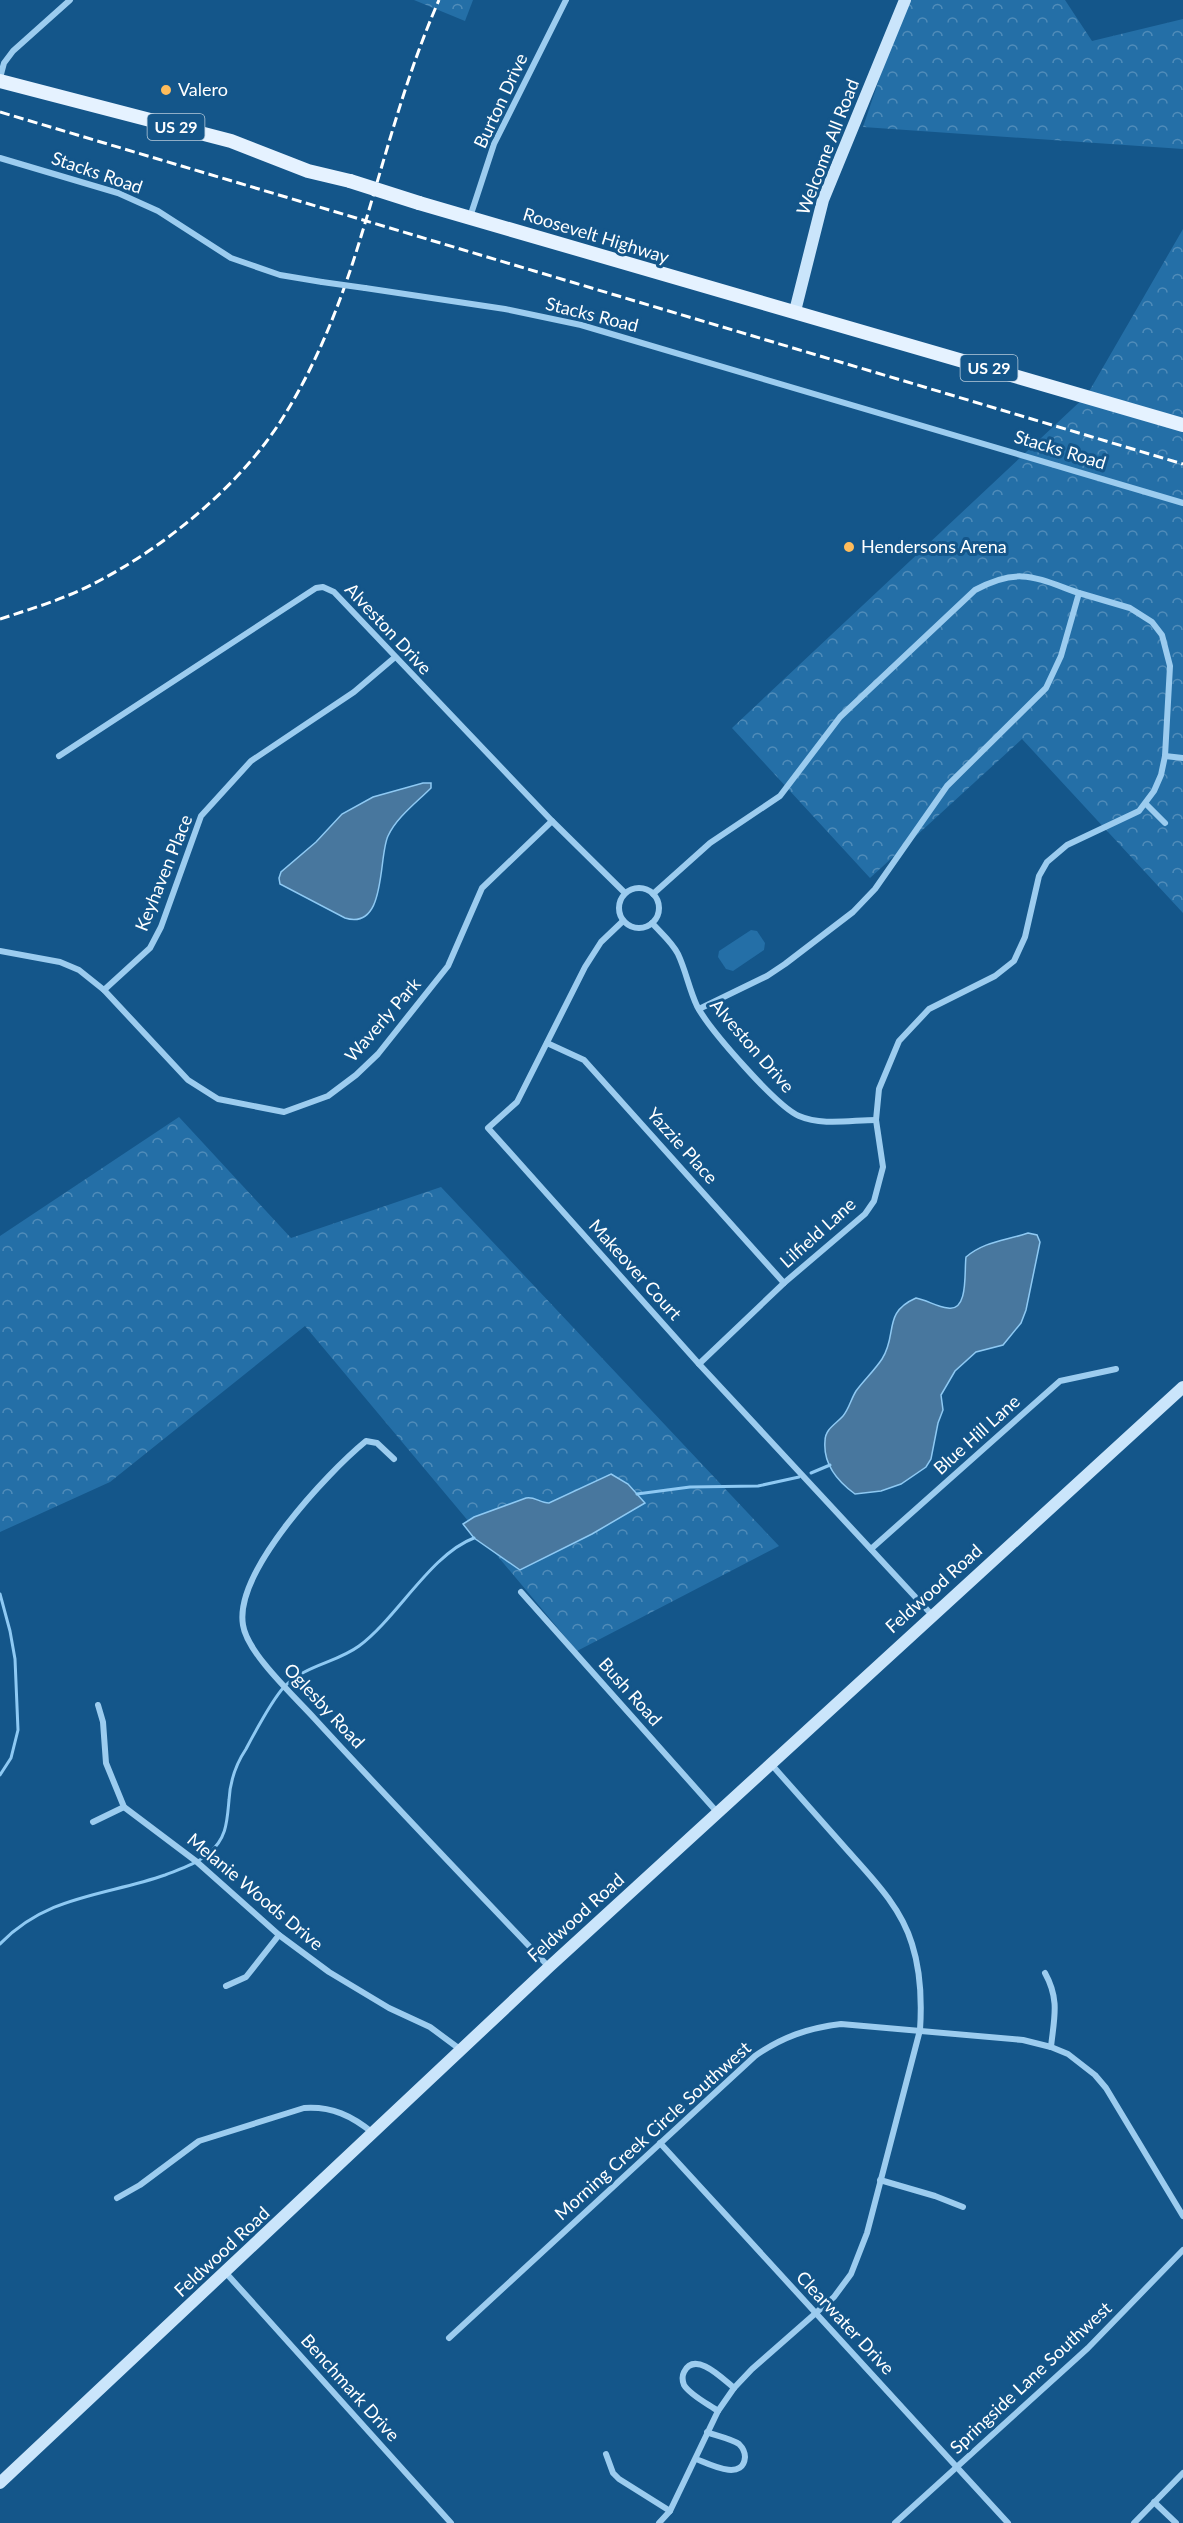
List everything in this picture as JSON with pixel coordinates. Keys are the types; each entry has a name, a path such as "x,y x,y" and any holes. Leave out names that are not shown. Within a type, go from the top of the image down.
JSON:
{"main road":[{"name":"Roosevelt Highway","path":"0,80 231,141 308,171 1183,425"}],"street":[{"path":"0,80 4,63 13,51 70,0"},
{"name":"Burton Drive","path":"470,217 494,144 566,0"},
{"name":"Welcome All Road","path":"795,311 823,200 905,0"},
{"name":"Stacks Road","path":"0,158 118,193 158,211 231,258 280,275 505,309 581,325 1183,503"},
{"path":"653,894 710,843 780,795 840,717 975,590 999,577 1019,576 1050,583 1130,608 1152,622 1162,635 1170,666 1165,756 1157,785 1146,804 1165,823"},
{"name":"Alveston Drive","path":"59,756 316,588 323,587 334,592 394,658 625,893"},
{"path":"699,1009 767,976 785,964 853,912 875,889 947,786 1046,687 1061,656 1079,593"},
{"name":"Keyhaven Place","path":"104,990 150,948 201,816 251,761 354,692 394,658"},
{"path":"1165,756 1183,758"},
{"name":"Lilfield Lane","path":"699,1364 784,1283 865,1214 874,1201 883,1167 876,1120 879,1089 893,1050 903,1035 929,1009 995,976 1014,961 1025,937 1039,876 1053,855 1078,839 1131,816 1146,804"},
{"name":"Waverly Park","path":"0,951 60,962 78,970 104,990 188,1080 218,1099 284,1112 328,1096 356,1075 378,1054 448,966 482,888 552,821"},
{"path":"639,888 653,894 658,905 656,918 652,923 635,928 623,921 619,906 625,893 639,888"},
{"name":"Makeover Court","path":"623,921 601,942 585,967 517,1102 488,1128 699,1364 932,1615"},
{"name":"Alveston Drive","path":"652,923 673,945 704,1018 771,1095 799,1116 818,1121 876,1120"},
{"name":"Yazzie Place","path":"547,1043 584,1060 784,1283"},
{"name":"Blue Hill Lane","path":"871,1549 1060,1381 1116,1369"},
{"name":"Feldwood Road","path":"0,2483 374,2134 549,1967 1183,1387"},
{"name":"Oglesby Road","path":"394,1459 377,1443 366,1441 307,1498 268,1549 249,1590 243,1608 242,1624 246,1638 269,1669 338,1745 549,1967"},
{"name":"Bush Road","path":"521,1592 717,1812"},
{"path":"93,1822 124,1807 106,1763 103,1722 98,1705"},
{"path":"659,2523 670,2511 696,2459 706,2432 734,2388 752,2369 834,2297 850,2274 867,2233 920,2030 922,1999 919,1968 912,1942 899,1914 879,1886 770,1763"},
{"name":"Melanie Woods Drive","path":"124,1807 197,1862 279,1935 329,1972 389,2008 430,2027 461,2049"},
{"path":"226,1986 246,1977 279,1935"},
{"path":"1045,1973 1053,1987 1056,2002 1051,2047"},
{"name":"Morning Creek Circle Southwest","path":"449,2338 756,2056 790,2036 816,2027 841,2024 920,2030 1023,2040 1051,2047 1082,2064 1106,2088 1183,2216"},
{"path":"117,2198 140,2185 199,2141 304,2108 319,2107 334,2110 356,2119 374,2134"},
{"name":"Clearwater Drive","path":"660,2144 1008,2523"},
{"path":"880,2180 963,2207"},
{"name":"Springside Lane Southwest","path":"895,2523 1088,2348 1183,2250"},
{"name":"Benchmark Drive","path":"226,2272 451,2523"},
{"path":"718,2411 685,2387 682,2377 685,2369 692,2364 702,2364 734,2388"},
{"path":"696,2459 731,2471 738,2469 744,2461 745,2452 739,2445 706,2432"},
{"path":"606,2454 613,2473 619,2479 670,2511"},
{"path":"1134,2523 1183,2473"},
{"path":"1154,2502 1176,2523"}],"green space":[{"path":"414,0 473,0 465,21"},
{"path":"906,0 1065,0 1092,41 1183,19 1183,149 863,127"},
{"path":"1183,229 1183,913 1022,739 870,878 732,728 1087,395"},
{"path":"751,930 757,931 765,943 764,950 733,971 726,969 718,957 719,951"},
{"path":"179,1117 291,1238 441,1187 779,1546 577,1651 305,1326 110,1482 0,1532 0,1236"}],"shaded area":[{"path":"423,783 431,783 431,788 402,816 388,836 378,890 368,914 358,919 345,918 280,884 281,872 316,842 342,814 373,797"},
{"path":"1028,1233 1037,1235 1040,1242 1026,1310 1021,1323 1003,1345 976,1352 955,1371 941,1395 943,1410 931,1459 926,1467 901,1484 881,1491 855,1494 832,1471 826,1457 825,1437 845,1413 856,1391 882,1359 899,1310 916,1298 948,1308 955,1307 959,1304 964,1289 966,1257 988,1244"},
{"path":"611,1474 628,1484 645,1503 592,1534 520,1570 474,1538 463,1524 474,1517 526,1498 549,1503"}],"waterway":[{"path":"811,1473 830,1465"},
{"path":"637,1494 690,1487 758,1486 799,1477"},
{"path":"0,1944 18,1928 57,1906 165,1875 194,1863 209,1853 225,1829 231,1787 239,1761 269,1708 284,1687 301,1674 359,1646 387,1620 443,1558 458,1546 474,1538"},
{"path":"0,1594 15,1659 18,1730 11,1758 0,1775"}],"railway":[{"path":"0,619 82,589 121,569 148,551 202,510 249,463 270,437 307,376 339,301 403,97 439,0"},
{"path":"0,112 1183,464"}],"place":[{"name":"Valero","path":"166,90"},
{"name":"Hendersons Arena","path":"849,547"}]}
